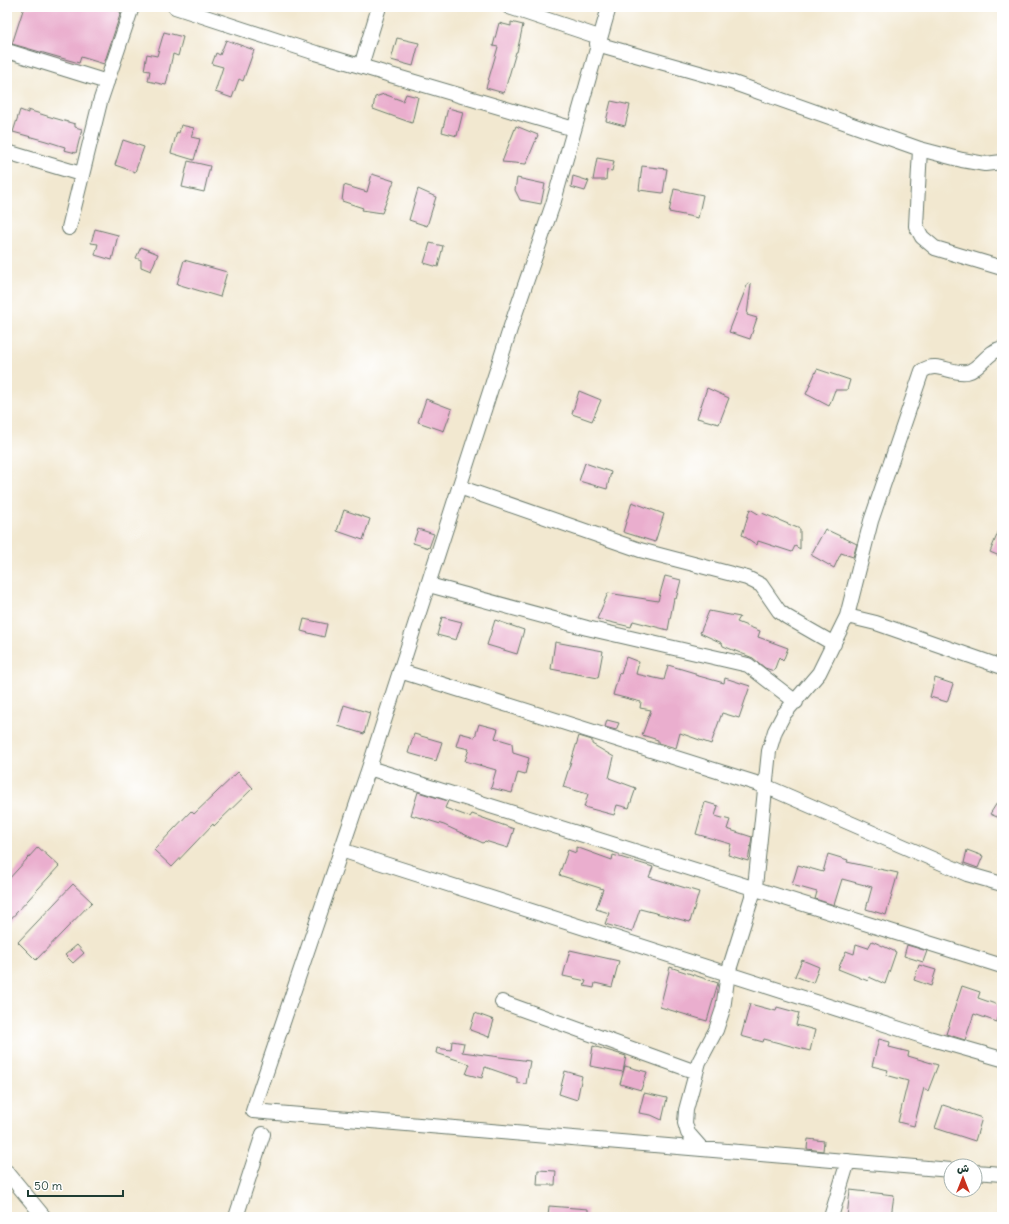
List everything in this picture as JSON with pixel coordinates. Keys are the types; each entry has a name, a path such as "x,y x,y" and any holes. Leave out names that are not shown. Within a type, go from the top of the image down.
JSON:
{"street":[{"path":"68,228 81,174 107,82 132,7"},
{"path":"175,7 361,66 574,129"},
{"path":"361,66 379,7"},
{"path":"509,7 598,40 731,82 920,149 962,160 985,164 1002,162"},
{"path":"609,7 598,40 552,204 369,768 253,1111 943,1169"},
{"path":"7,50 107,82"},
{"path":"920,149 916,226 922,237 935,248 1002,268"},
{"path":"7,152 81,174"},
{"path":"702,1149 688,1133 685,1123 686,1110 696,1072 716,1030 723,1009 728,973 755,887 769,750 775,732 784,714 796,702 819,673 847,616 871,521 922,371 928,367 938,366 962,373 969,372 996,350 1002,348"},
{"path":"459,487 640,550 747,578 761,585 779,610 787,617 834,644"},
{"path":"429,585 587,628 748,665 796,702"},
{"path":"847,616 876,623 1002,667"},
{"path":"400,671 765,786 967,874 1002,884"},
{"path":"369,768 755,887 1002,966"},
{"path":"341,850 918,1034 1002,1059"},
{"path":"502,1002 696,1072"},
{"path":"236,1217 263,1134"},
{"path":"831,1217 848,1161"},
{"path":"7,1172 44,1217"},
{"path":"983,1173 1002,1174"}],"building":[{"path":"24,7 118,7 117,10 121,12 104,64 81,57 79,63 12,44"},
{"path":"511,22 523,25 517,52 504,93 486,88 498,47 493,46 499,23 511,26"},
{"path":"164,32 183,37 178,56 173,54 166,85 148,81 150,71 144,70 147,54 157,56"},
{"path":"397,38 419,43 413,66 391,60"},
{"path":"226,40 254,50 243,81 239,79 232,98 215,92 223,67 212,64 216,53 220,55"},
{"path":"384,94 403,101 406,94 418,97 412,123 373,109 375,97"},
{"path":"611,101 630,105 625,126 606,121"},
{"path":"448,108 463,112 457,136 442,132"},
{"path":"20,110 28,113 28,110 75,124 75,127 82,129 76,153 64,150 65,147 13,132"},
{"path":"181,125 194,128 191,137 200,139 194,160 171,153 177,132 179,133"},
{"path":"516,126 538,135 526,164 502,162"},
{"path":"123,140 144,147 135,172 115,165"},
{"path":"597,158 614,161 612,171 607,170 606,180 593,180"},
{"path":"188,161 210,166 204,192 182,187"},
{"path":"642,166 667,169 663,193 639,190"},
{"path":"372,174 394,181 382,213 362,210 363,208 342,201 344,185 367,192"},
{"path":"573,176 589,181 585,191 571,187"},
{"path":"517,178 545,184 541,204 520,200 515,190"},
{"path":"418,189 436,197 427,226 409,220"},
{"path":"674,189 703,195 698,218 669,212"},
{"path":"95,229 118,235 112,260 95,255 98,244 91,243"},
{"path":"430,243 443,246 438,267 424,263"},
{"path":"141,247 158,254 151,271 141,267 141,260 136,258"},
{"path":"184,260 227,272 220,297 177,284"},
{"path":"748,283 751,284 747,315 757,318 750,339 729,332"},
{"path":"817,369 850,380 847,390 835,390 829,406 806,394"},
{"path":"707,388 729,398 719,424 697,418"},
{"path":"579,391 601,400 592,421 572,414"},
{"path":"426,399 452,409 444,431 418,422"},
{"path":"585,463 611,472 607,489 579,481"},
{"path":"632,502 664,514 655,542 623,532"},
{"path":"750,509 760,515 762,513 800,529 800,549 795,546 792,552 758,541 757,545 742,535"},
{"path":"344,510 370,519 363,540 337,531"},
{"path":"1002,523 1002,557 990,552"},
{"path":"418,529 434,534 429,548 413,543"},
{"path":"825,529 857,544 853,557 841,553 834,568 811,555"},
{"path":"665,576 681,580 676,599 674,598 668,630 633,621 631,627 597,619 608,593 658,601"},
{"path":"709,611 740,617 737,622 760,631 758,637 788,648 783,661 779,657 774,671 765,668 753,658 723,646 722,643 700,633"},
{"path":"442,617 462,622 456,640 437,635"},
{"path":"304,619 327,624 324,637 301,631"},
{"path":"495,620 524,630 517,654 487,645"},
{"path":"555,642 603,651 598,678 551,669"},
{"path":"626,657 639,662 636,674 664,680 668,665 695,673 695,675 724,683 725,678 750,686 739,718 722,713 711,744 680,733 676,748 658,743 658,740 642,735 651,710 640,708 641,702 613,695 619,673 621,674"},
{"path":"935,678 953,684 947,702 930,697"},
{"path":"344,705 370,713 364,734 338,726"},
{"path":"607,720 619,723 616,730 605,727"},
{"path":"479,724 498,729 495,738 512,743 513,753 529,758 525,774 518,772 512,793 491,788 496,770 465,761 469,749 456,746 460,733 475,737"},
{"path":"414,734 442,742 436,761 408,753"},
{"path":"579,736 592,740 592,744 614,757 609,778 636,788 629,808 617,805 614,815 584,807 588,794 563,787"},
{"path":"238,772 253,788 214,826 213,824 172,867 154,850 191,811 194,814"},
{"path":"418,792 448,801 445,808 470,817 472,814 514,829 508,848 485,841 483,843 444,825 411,815"},
{"path":"1002,795 1002,819 990,814"},
{"path":"705,802 718,806 715,816 730,820 727,829 752,837 748,861 728,855 731,844 696,834"},
{"path":"38,847 59,866 7,923 7,881"},
{"path":"576,847 612,860 613,855 653,867 649,877 699,892 690,922 640,909 632,932 605,924 609,913 596,909 603,889 559,875 568,850 576,853"},
{"path":"967,850 983,856 978,868 964,863"},
{"path":"828,854 848,860 847,862 898,873 886,915 866,909 872,887 842,879 834,905 815,899 817,892 792,885 798,865 823,872"},
{"path":"73,884 92,902 36,960 18,942"},
{"path":"872,941 896,952 885,984 869,977 868,981 838,969 846,951 854,954 856,944 868,948"},
{"path":"77,945 84,953 73,963 65,955"},
{"path":"907,945 927,951 923,962 904,956"},
{"path":"570,950 619,961 612,987 595,983 594,988 584,986 586,981 563,976"},
{"path":"802,960 819,967 813,983 795,976"},
{"path":"919,965 936,970 931,986 914,980"},
{"path":"670,967 718,983 707,1021 660,1007"},
{"path":"962,986 980,992 978,998 1001,1006 997,1022 974,1014 965,1040 946,1034"},
{"path":"750,1004 776,1011 777,1007 799,1013 796,1025 815,1030 810,1051 764,1039 763,1042 741,1036"},
{"path":"475,1013 494,1020 489,1037 470,1030"},
{"path":"879,1039 890,1042 889,1047 909,1052 908,1056 938,1065 928,1091 924,1088 914,1126 898,1122 908,1081 886,1075 888,1070 872,1066"},
{"path":"452,1041 464,1043 462,1052 530,1061 526,1084 517,1083 517,1078 485,1067 482,1078 466,1074 470,1064 436,1053 437,1048 451,1050"},
{"path":"593,1046 626,1056 623,1072 590,1066"},
{"path":"625,1066 647,1072 641,1090 620,1084"},
{"path":"565,1071 582,1076 577,1100 559,1094"},
{"path":"644,1093 667,1098 662,1120 651,1115 639,1113"},
{"path":"943,1105 982,1118 975,1141 935,1128"},
{"path":"808,1139 824,1141 823,1151 807,1149"},
{"path":"538,1170 556,1171 555,1185 537,1185"},
{"path":"850,1190 894,1195 891,1217 847,1217"},
{"path":"549,1206 588,1209 588,1217 548,1217"}]}
